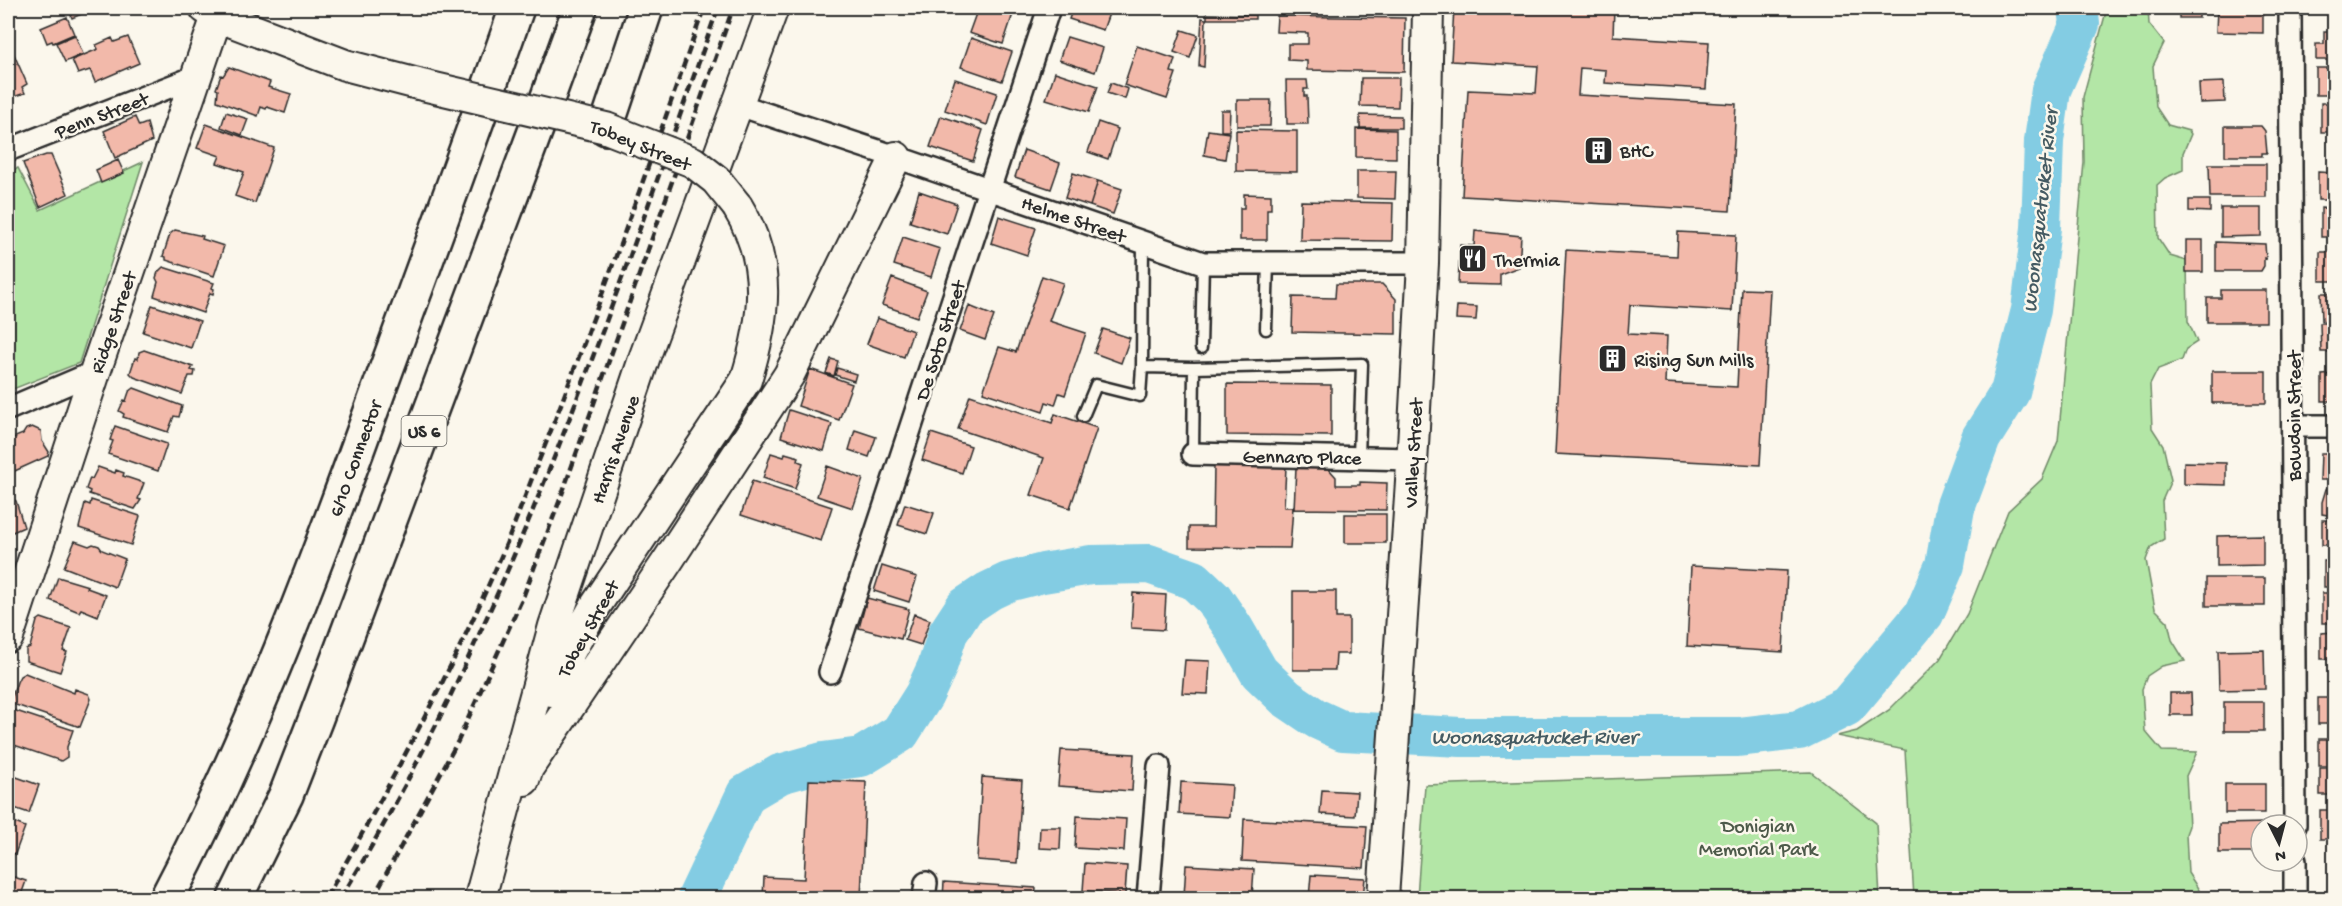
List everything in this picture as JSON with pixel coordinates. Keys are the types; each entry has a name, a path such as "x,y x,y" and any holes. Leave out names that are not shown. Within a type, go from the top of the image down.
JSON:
{"highway":[{"name":"6/10 Connector","path":"167,898 226,780 289,631 517,8"},
{"name":"US 6","path":"235,898 286,795 316,718 580,8"},
{"path":"606,128 646,8"}],"main road":[{"name":"Harris Avenue","path":"481,898 554,626 645,356 773,8"},
{"name":"Valley Street","path":"1383,898 1423,263 1428,8"},
{"name":"Tobey Street","path":"214,10 345,65 606,128 693,162 716,180 748,224 754,239 762,275 762,315 757,345 746,380 594,608 569,653 552,691 528,768"},
{"name":"Ridge Street","path":"8,637 195,77 214,10"},
{"name":"Harris Avenue","path":"481,898 528,768 667,562 789,375 896,157"}],"street":[{"name":"De Soto Street","path":"830,672 1049,8"},
{"name":"Bowdoin Street","path":"2290,8 2295,813"},
{"name":"Penn Street","path":"8,150 195,77"},
{"name":"Helme Street","path":"736,104 1203,262 1423,263"},
{"path":"8,409 95,372"},
{"path":"2293,426 2334,426"},
{"name":"Gennaro Place","path":"1193,454 1412,459"},
{"path":"1148,898 1159,766"},
{"path":"2295,873 2295,898"}],"lane":[{"path":"1083,416 1096,385 1140,396 1143,242"},
{"path":"1201,348 1203,262"},
{"path":"1266,329 1269,262"},
{"path":"1142,367 1362,364 1359,457"},
{"path":"1193,454 1194,368"}],"green space":[{"path":"2107,8 2148,8 2149,24 2164,43 2153,66 2156,107 2168,125 2189,131 2191,134 2183,153 2183,170 2165,178 2157,185 2158,238 2170,256 2187,261 2188,321 2197,342 2186,349 2182,360 2158,369 2150,385 2152,428 2163,445 2171,480 2162,501 2164,539 2151,547 2146,560 2155,609 2168,622 2172,640 2185,661 2162,666 2147,676 2142,689 2145,731 2162,751 2197,752 2186,776 2189,826 2186,834 2188,873 2199,890 2200,898 1914,898 1905,750 1837,736 1857,731 1889,710 1940,659 1967,614 2008,511 2042,479 2058,441 2084,162 2083,97"},
{"path":"143,162 79,363 8,391 8,172 18,168 40,210"},
{"name":"Donigian Memorial Park","path":"1811,772 1876,823 1880,898 1417,898 1425,785"}],"building":[{"path":"61,8 96,8 72,18 69,10 63,12"},
{"path":"978,8 1015,8 1003,44 969,33"},
{"path":"1073,8 1111,8 1103,30 1069,19"},
{"path":"1359,8 1403,8 1403,12 1359,11"},
{"name":"BHC","path":"1454,8 1614,8 1613,36 1709,42 1706,89 1605,83 1606,70 1580,68 1578,95 1736,104 1730,211 1462,196 1468,90 1536,93 1538,66 1451,61"},
{"path":"2179,8 2199,8 2199,18 2179,18"},
{"path":"2217,8 2263,8 2263,33 2216,32"},
{"path":"1207,14 1255,15 1255,19 1207,19"},
{"path":"1277,16 1405,18 1404,72 1307,70 1307,61 1288,60 1288,44 1308,44 1308,33 1276,32"},
{"path":"67,17 74,34 53,43 52,41 47,43 41,28"},
{"path":"1202,18 1206,19 1204,67 1199,66"},
{"path":"1182,30 1198,35 1190,58 1174,52"},
{"path":"2324,31 2334,31 2334,60 2316,60 2316,44 2324,44"},
{"path":"75,35 83,54 65,62 56,43"},
{"path":"128,37 139,63 95,82 90,70 78,74 72,60 98,49 96,45 112,38 114,42"},
{"path":"1067,37 1103,48 1095,72 1059,60"},
{"path":"971,38 1012,52 1002,81 961,67"},
{"path":"1137,46 1175,59 1171,72 1176,73 1167,99 1124,85"},
{"path":"13,52 27,84 22,87 25,93 13,97 11,104 8,105 8,53"},
{"path":"229,67 270,82 268,87 291,94 285,113 261,107 258,116 217,101 218,90 216,89 221,75 223,76"},
{"path":"2316,68 2334,68 2334,95 2316,95"},
{"path":"1055,72 1098,86 1089,112 1046,99"},
{"path":"1361,78 1399,78 1398,107 1360,106"},
{"path":"955,79 997,93 987,125 945,110"},
{"path":"1286,80 1307,80 1308,89 1304,89 1304,96 1307,96 1308,124 1287,124"},
{"path":"2224,82 2225,102 2200,103 2199,83"},
{"path":"1111,83 1128,89 1125,99 1107,93"},
{"path":"1237,100 1271,100 1270,126 1237,126"},
{"path":"2321,103 2334,103 2334,132 2321,132"},
{"path":"1221,110 1230,110 1229,131 1221,131"},
{"path":"226,112 248,119 242,135 221,127"},
{"path":"1360,115 1401,116 1401,128 1360,128"},
{"path":"941,116 983,130 973,161 930,147"},
{"path":"135,117 139,126 147,123 152,141 115,158 104,131"},
{"path":"1098,122 1118,129 1108,159 1088,152"},
{"path":"206,124 274,148 255,203 235,196 244,172 217,163 220,156 197,148"},
{"path":"2225,126 2261,126 2265,131 2267,153 2262,153 2262,156 2225,156"},
{"path":"1356,129 1396,130 1396,158 1356,157"},
{"path":"1208,130 1229,133 1225,159 1204,155"},
{"path":"1236,130 1297,131 1297,172 1236,171"},
{"path":"1024,150 1060,163 1051,189 1015,177"},
{"path":"51,155 68,194 40,207 23,163"},
{"path":"118,160 124,173 101,183 96,170"},
{"path":"2209,164 2266,164 2266,197 2210,197"},
{"path":"1357,171 1396,171 1395,199 1357,198"},
{"path":"2318,172 2334,173 2334,200 2318,200"},
{"path":"1073,173 1098,181 1090,206 1065,198"},
{"path":"1098,181 1122,189 1113,214 1090,206"},
{"path":"919,191 957,204 947,234 910,222"},
{"path":"1244,194 1271,195 1271,209 1267,209 1267,240 1240,240 1240,208 1244,208"},
{"path":"2189,200 2210,200 2210,212 2189,211"},
{"path":"1301,201 1393,203 1392,241 1300,240"},
{"path":"2221,208 2261,208 2261,236 2221,237"},
{"path":"2321,208 2334,209 2334,237 2321,237"},
{"path":"999,216 1036,228 1027,255 991,243"},
{"path":"175,230 203,236 202,239 224,246 214,276 166,260 163,256 170,234"},
{"path":"1475,231 1521,236 1519,267 1500,274 1500,285 1458,284 1460,245 1474,246"},
{"name":"Rising Sun Mills","path":"1678,232 1736,235 1732,311 1630,305 1628,334 1667,336 1665,383 1737,387 1742,289 1770,290 1760,465 1555,454 1566,250 1677,256"},
{"path":"903,237 940,249 931,277 894,265"},
{"path":"2186,240 2203,240 2203,272 2186,272"},
{"path":"2216,242 2265,244 2264,266 2261,271 2216,271"},
{"path":"2320,252 2334,252 2334,281 2320,281"},
{"path":"163,267 214,283 213,294 210,293 203,313 154,296 158,282 156,278"},
{"path":"1042,276 1063,283 1049,321 1086,333 1065,395 1059,393 1055,405 1046,402 1043,412 983,392 999,347 1016,352"},
{"path":"892,278 927,291 917,317 882,305"},
{"path":"1336,284 1382,284 1396,299 1396,334 1292,332 1293,297 1335,298"},
{"path":"2221,290 2266,290 2266,322 2207,322 2207,298 2221,298"},
{"path":"2321,293 2334,293 2334,320 2322,321"},
{"path":"152,305 200,321 191,348 143,332"},
{"path":"969,306 994,316 985,340 960,331"},
{"path":"1457,306 1477,307 1476,320 1456,319"},
{"path":"877,318 913,331 904,357 867,344"},
{"path":"2320,323 2334,323 2334,352 2321,352"},
{"path":"1103,329 1130,338 1121,363 1094,353"},
{"path":"144,350 193,367 191,370 195,371 194,376 189,376 182,394 134,377 130,373 135,358 138,359 139,352"},
{"path":"831,359 838,361 834,376 826,373"},
{"path":"837,368 856,374 854,381 835,375"},
{"path":"810,369 852,384 839,420 798,406"},
{"path":"2212,371 2266,371 2266,403 2212,403"},
{"path":"2334,374 2334,401 2322,401 2322,375"},
{"path":"1227,384 1331,385 1331,436 1227,435"},
{"path":"134,388 182,406 179,417 174,416 168,432 123,417 124,414 119,411 129,392"},
{"path":"970,395 1052,423 1055,414 1097,428 1070,508 1031,495 1044,458 958,429"},
{"path":"789,410 832,424 824,451 781,437"},
{"path":"115,426 167,444 158,471 108,454"},
{"path":"32,427 41,431 42,441 49,452 48,456 8,474 8,440 23,434 26,429"},
{"path":"855,430 876,437 869,457 849,450"},
{"path":"931,433 971,446 962,473 922,460"},
{"path":"771,453 784,457 785,453 799,457 798,461 803,463 795,489 763,478"},
{"path":"2321,453 2334,453 2334,480 2320,480"},
{"path":"2184,462 2226,463 2226,485 2184,484"},
{"path":"1214,465 1286,467 1284,507 1293,507 1290,548 1189,547 1189,527 1213,527"},
{"path":"827,466 863,479 853,508 817,496"},
{"path":"98,467 115,473 116,470 124,473 123,476 144,483 138,499 141,500 135,509 89,494 90,491 86,489"},
{"path":"1296,467 1328,468 1336,477 1336,485 1360,485 1360,482 1387,483 1386,510 1294,509"},
{"path":"752,481 832,507 821,541 741,515"},
{"path":"2326,489 2334,489 2334,516 2322,514 2322,502"},
{"path":"8,499 16,501 24,527 8,534"},
{"path":"91,500 140,516 131,545 79,528 85,503 90,505"},
{"path":"905,504 934,513 927,534 898,525"},
{"path":"1345,514 1386,514 1386,543 1345,543"},
{"path":"2322,520 2334,520 2334,545 2322,545"},
{"path":"2263,535 2263,565 2217,566 2217,536"},
{"path":"75,541 89,546 93,544 99,546 102,550 125,559 115,587 64,567"},
{"path":"2324,561 2334,561 2334,587 2324,587"},
{"path":"882,566 917,577 909,602 874,591"},
{"path":"1691,566 1787,571 1783,652 1687,646"},
{"path":"58,577 88,586 87,588 106,595 98,616 81,609 79,612 50,600"},
{"path":"2206,578 2265,578 2265,606 2206,606"},
{"path":"1293,591 1336,591 1336,618 1349,618 1349,654 1336,654 1335,670 1293,670"},
{"path":"1133,593 1166,595 1164,630 1131,628"},
{"path":"2322,593 2334,593 2334,623 2322,623"},
{"path":"867,598 909,609 901,639 859,628"},
{"path":"914,614 930,620 921,645 905,640"},
{"path":"41,618 71,628 63,651 67,652 60,672 26,661 26,649 30,647 37,621"},
{"path":"2334,632 2334,659 2321,659 2321,633"},
{"path":"2264,650 2265,689 2219,690 2218,651"},
{"path":"1185,660 1210,661 1208,694 1182,693"},
{"path":"25,673 74,693 75,689 89,694 91,699 80,727 10,703 20,676"},
{"path":"2170,693 2191,693 2192,715 2170,715"},
{"path":"2318,698 2334,698 2334,724 2318,724"},
{"path":"2224,702 2264,702 2264,731 2224,731"},
{"path":"10,709 73,730 67,747 67,757 61,761 8,743 8,711"},
{"path":"2319,739 2334,739 2334,766 2319,766"},
{"path":"1061,750 1134,754 1132,791 1058,786"},
{"path":"2320,768 2334,768 2334,795 2320,795"},
{"path":"8,774 39,785 29,813 8,806"},
{"path":"982,777 1022,780 1017,863 977,860"},
{"path":"809,780 866,782 861,898 763,898 764,877 804,879"},
{"path":"1181,782 1232,785 1230,817 1179,814"},
{"path":"2225,784 2265,784 2265,813 2225,813"},
{"path":"1322,790 1357,792 1355,816 1320,814"},
{"path":"2320,810 2334,810 2334,839 2320,839"},
{"path":"1077,816 1126,819 1124,851 1075,848"},
{"path":"1244,819 1367,826 1364,868 1242,861"},
{"path":"8,820 25,827 15,854 8,852"},
{"path":"2249,823 2249,853 2219,853 2219,824"},
{"path":"1040,827 1061,827 1060,849 1039,848"},
{"path":"1085,863 1127,866 1125,894 1083,891"},
{"path":"1186,865 1254,869 1252,898 1184,896"},
{"path":"8,875 26,881 20,898 8,898"},
{"path":"1311,875 1365,878 1363,898 1309,898"},
{"path":"944,882 1036,888 1035,898 943,898"}],"waterway":[{"name":"Woonasquatucket River","path":"697,898 746,794 780,774 823,762 861,757 900,733 924,695 937,667 948,633 965,607 1008,582 1043,573 1091,565 1149,564 1194,580 1213,598 1259,672 1286,698 1317,719 1343,731 1461,737 1738,737 1799,730 1847,706 1924,614 1945,565 1955,508 1981,438 2010,392 2031,310 2041,228 2044,141 2051,90 2080,24 2078,8"}],"railway":[{"path":"326,898 439,690 505,546 587,335 704,8"},
{"path":"341,898 401,793 456,685 506,575 596,350 718,8"},
{"path":"373,898 458,741 523,597 561,497 733,8"}],"place":[{"name":"BHC","path":"1599,150"},
{"name":"Thermia","path":"1473,259"},
{"name":"Rising Sun Mills","path":"1613,359"}]}
